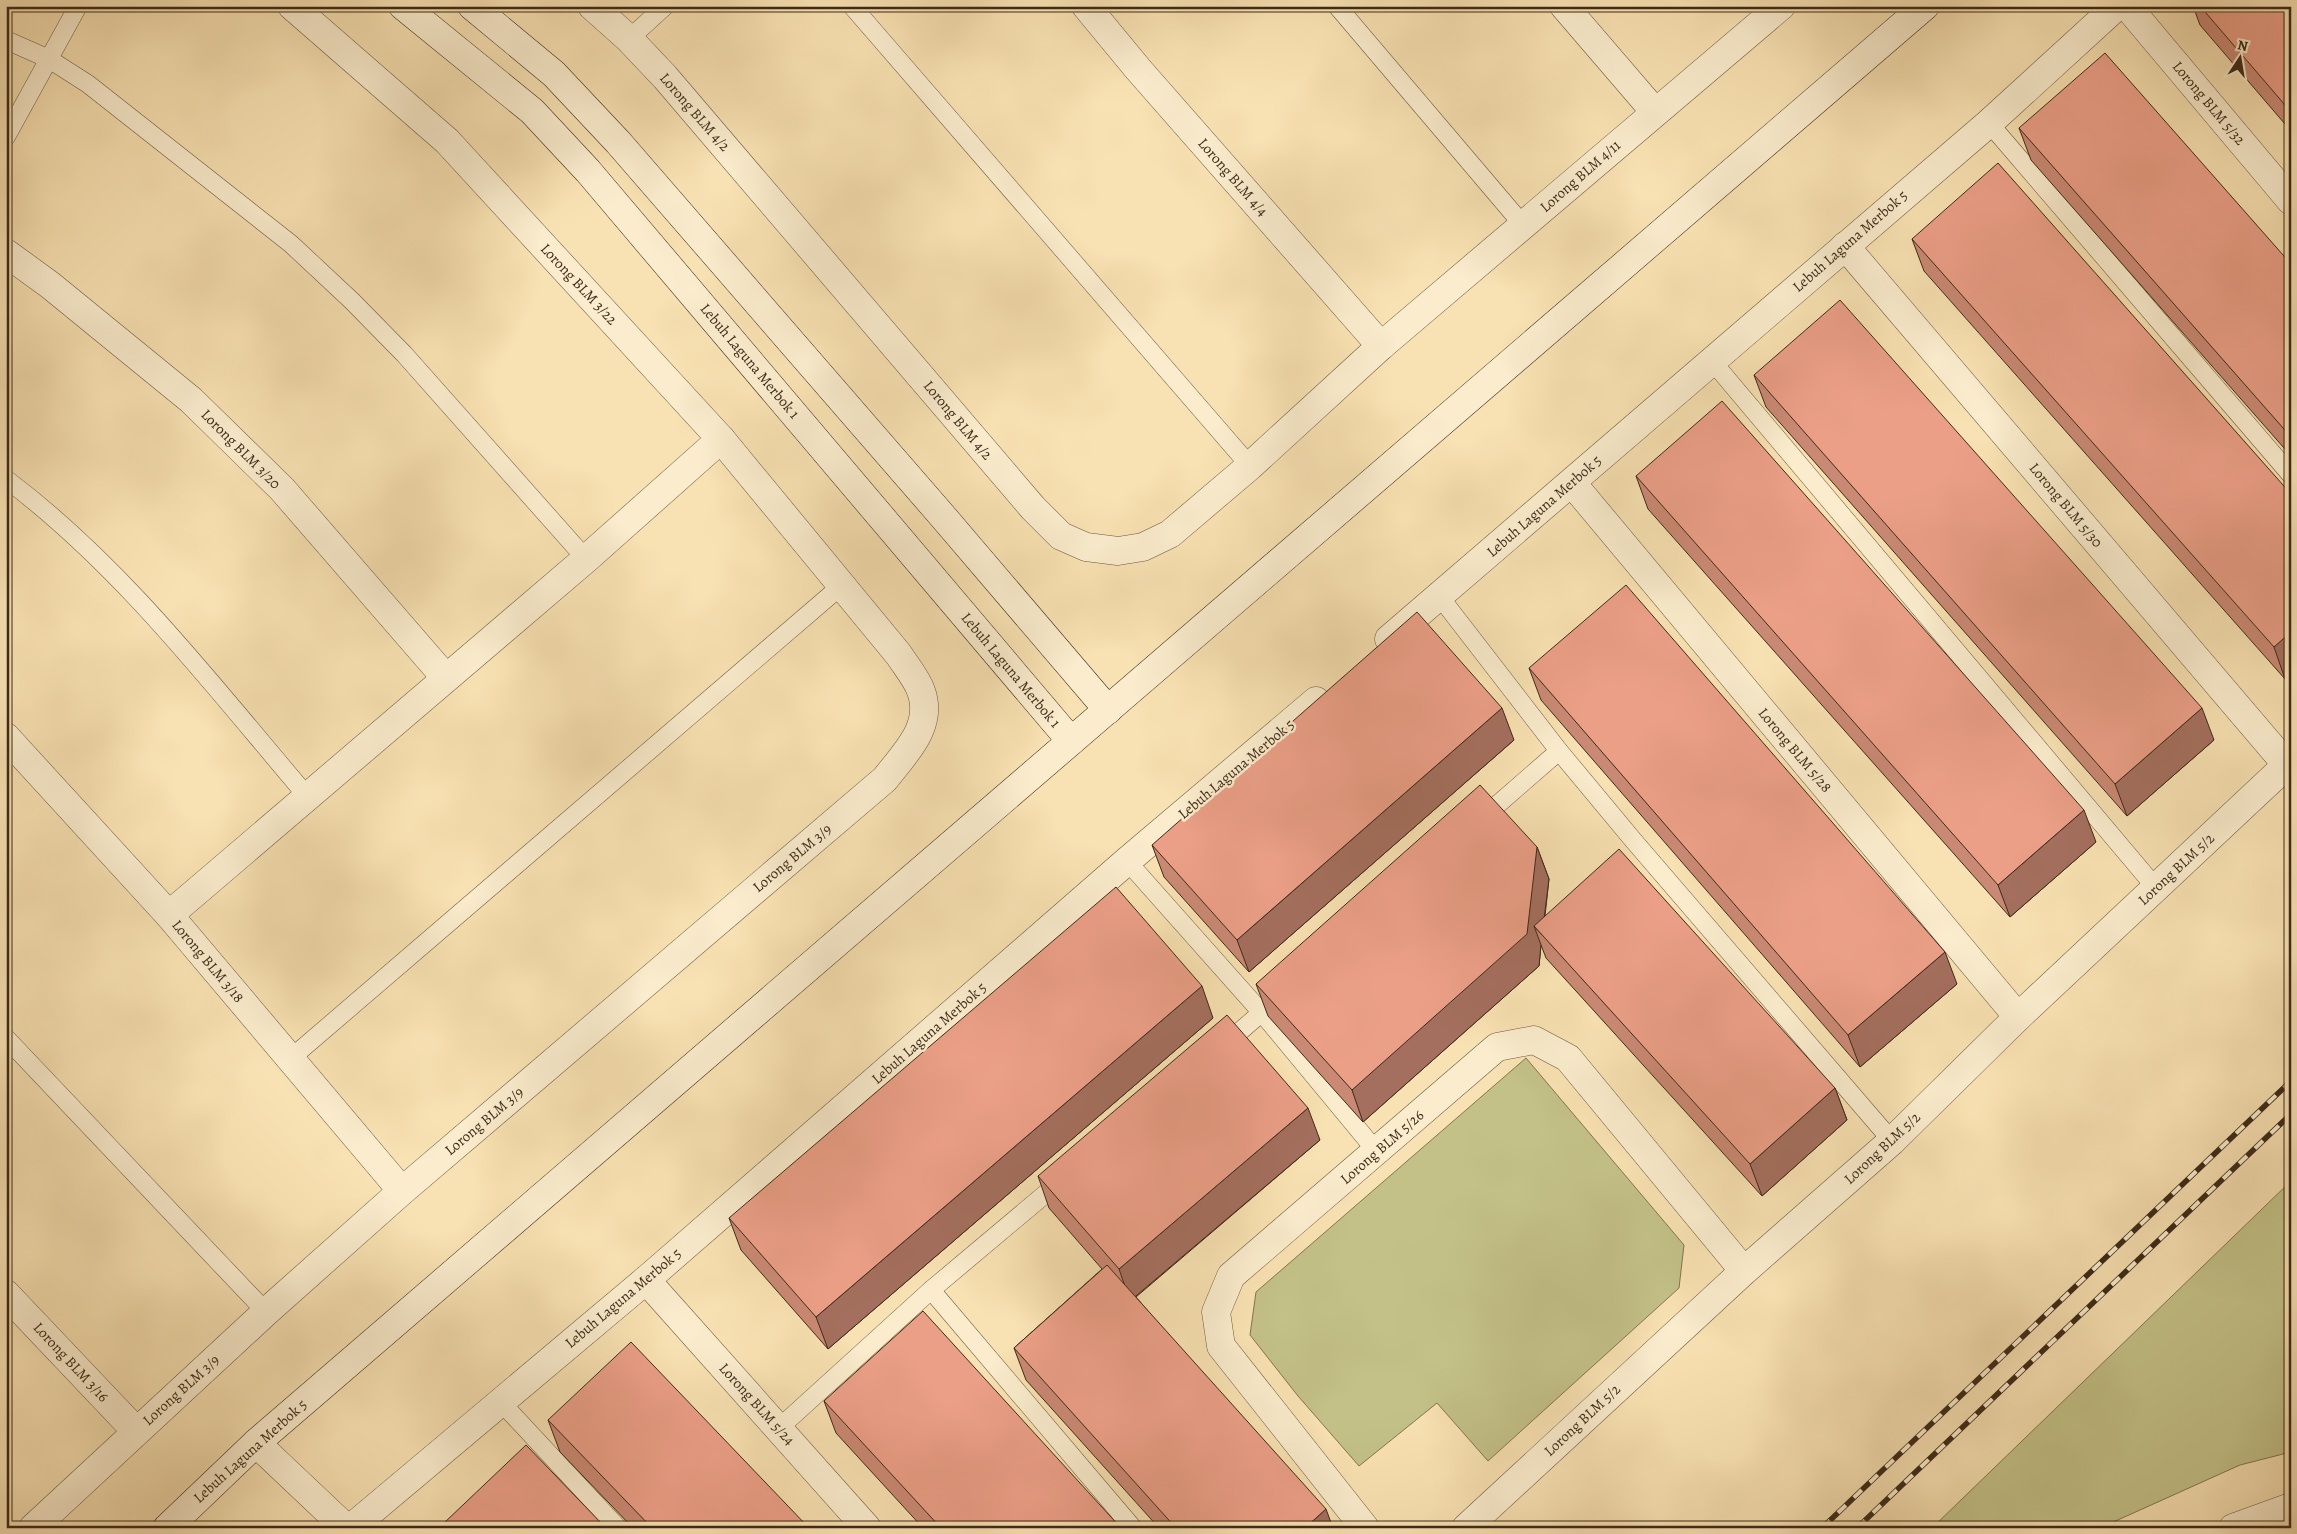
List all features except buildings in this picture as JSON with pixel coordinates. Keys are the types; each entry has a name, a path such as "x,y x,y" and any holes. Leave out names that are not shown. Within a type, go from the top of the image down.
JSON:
{"street":[{"name":"Lorong BLM 3/22","path":"292,6 447,141 721,439 899,655 921,690 926,711"},
{"name":"Lebuh Laguna Merbok 1","path":"403,6 532,111 588,171 1071,741"},
{"path":"472,6 554,74 618,142 1108,710"},
{"name":"Lorong BLM 4/2","path":"592,6 629,38 671,84 1033,508 1062,536 1086,547 1118,551 1143,546 1170,534 1250,466 1381,346"},
{"name":"Lorong BLM 4/4","path":"1086,6 1138,69 1381,346"},
{"path":"1564,6 1654,112"},
{"name":"Lorong BLM 4/11","path":"1381,346 1781,6"},
{"name":"Lebuh Laguna Merbok 5","path":"167,1528 256,1443 1924,6"},
{"name":"Lebuh Laguna Merbok 5","path":"1371,655 1989,123 2117,6"},
{"name":"Lorong BLM 5/32","path":"2127,6 2291,201"},
{"name":"Lorong BLM 5/30","path":"1845,246 2289,763"},
{"name":"Lorong BLM 3/20","path":"6,253 50,285 191,400 282,489 445,677"},
{"path":"169,914 445,677 586,559 721,439"},
{"name":"Lorong BLM 5/28","path":"1572,483 2018,1017"},
{"name":"Lebuh Laguna Merbok 5","path":"351,1528 646,1280 1127,861 1333,687"},
{"name":"Lorong BLM 3/9","path":"33,1528 266,1312 402,1191 885,779 916,740 926,711"},
{"name":"Lorong BLM 3/18","path":"6,737 169,914 402,1191"},
{"name":"Lorong BLM 5/2","path":"1466,1528 1744,1271 1892,1141 2018,1017 2289,763"},
{"name":"Lorong BLM 5/26","path":"1365,1528 1221,1346 1216,1312 1231,1276 1497,1047 1534,1040 1568,1058 1744,1271"},
{"name":"Lorong BLM 5/24","path":"646,1280 868,1528"},
{"name":"Lorong BLM 3/16","path":"9,1303 136,1431"},
{"path":"256,1443 346,1528"},
{"path":"2233,1528 2291,1507"}],"lane":[{"path":"6,137 78,6"},
{"path":"629,38 665,6"},
{"path":"852,6 1250,466"},
{"path":"1337,6 1523,225"},
{"path":"6,40 49,59 88,84 291,244 352,301 404,354 586,559"},
{"path":"1989,123 2291,475"},
{"path":"1712,361 2156,888"},
{"path":"6,479 70,533 112,572 155,618 307,796"},
{"path":"290,1059 841,586"},
{"path":"1440,597 1559,751 1633,840 1892,1141"},
{"path":"1470,829 1559,751"},
{"path":"1127,861 1262,1013 1377,1152"},
{"path":"1209,1057 1292,987"},
{"path":"6,1038 266,1312"},
{"path":"778,1429 931,1290 1074,1170"},
{"path":"931,1290 1133,1528"},
{"path":"500,1401 618,1528"}],"shaded area":[{"path":"1526,1058 1684,1245 1679,1288 1488,1461 1437,1403 1359,1466 1298,1396 1250,1335 1256,1292"},
{"path":"2291,1181 2291,1452 2240,1465 2100,1528 1932,1528"}],"railway":[{"path":"1822,1528 2291,1081"},
{"path":"1857,1528 2291,1114"}]}
